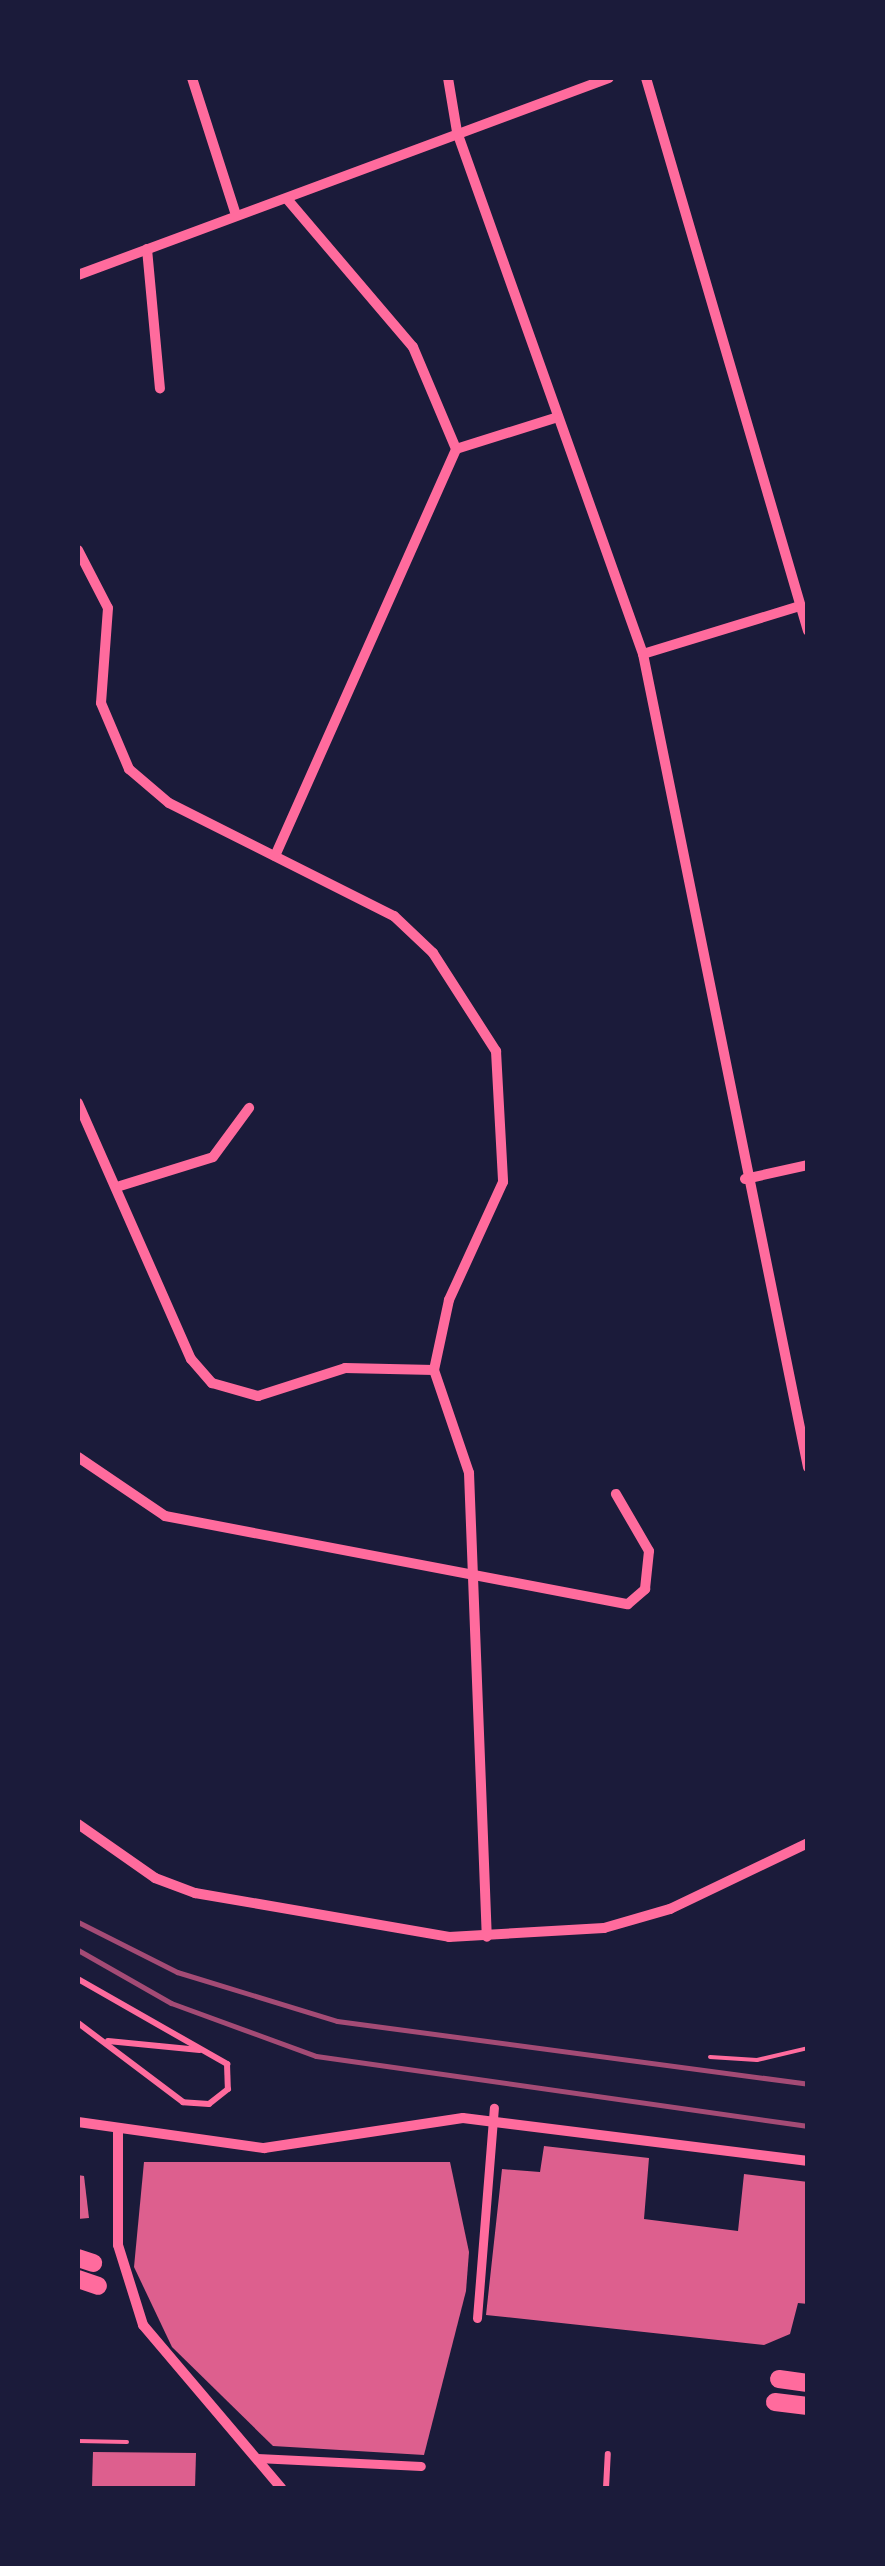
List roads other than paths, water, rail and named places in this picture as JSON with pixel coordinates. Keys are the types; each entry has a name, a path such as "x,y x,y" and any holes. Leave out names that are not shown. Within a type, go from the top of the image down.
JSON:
{"main road":[{"path":"78,2279 98,2286"},
{"path":"779,2379 808,2383"},
{"path":"775,2402 808,2406"}],"street":[{"path":"192,78 236,215"},
{"path":"448,78 457,132 642,654 745,1179 808,1468"},
{"path":"78,275 609,78"},
{"path":"646,78 808,631"},
{"path":"276,856 456,450 413,347 287,199"},
{"path":"148,248 160,388"},
{"path":"456,450 558,418"},
{"path":"78,550 108,608 102,702 129,769 169,804 276,856 414,932 496,1051 503,1182 449,1300 434,1370 464,1444 487,1937"},
{"path":"642,654 800,606"},
{"path":"78,1103 120,1186 191,1359 212,1383 258,1396 345,1368 434,1370"},
{"path":"120,1186 213,1157 250,1108"},
{"path":"745,1179 808,1165"},
{"path":"78,1457 166,1516 473,1578 640,1602 649,1551 616,1494"},
{"path":"78,1824 156,1878 195,1893 381,1932 487,1937 570,1934 670,1909 808,1843"},
{"path":"476,2318 494,2108"},
{"path":"78,2122 264,2148 409,2122 492,2120 808,2161"},
{"path":"118,2130 118,2245 143,2325 177,2376 281,2488"},
{"path":"257,2458 421,2466"}],"lane":[{"path":"78,1980 208,2050 231,2076 222,2099 197,2106 78,2022"},
{"path":"107,2041 208,2050"},
{"path":"606,2488 608,2454"}],"railway":[{"path":"78,1922 177,1972 337,2021 808,2084"},
{"path":"78,1950 171,2003 316,2056 808,2126"}]}
